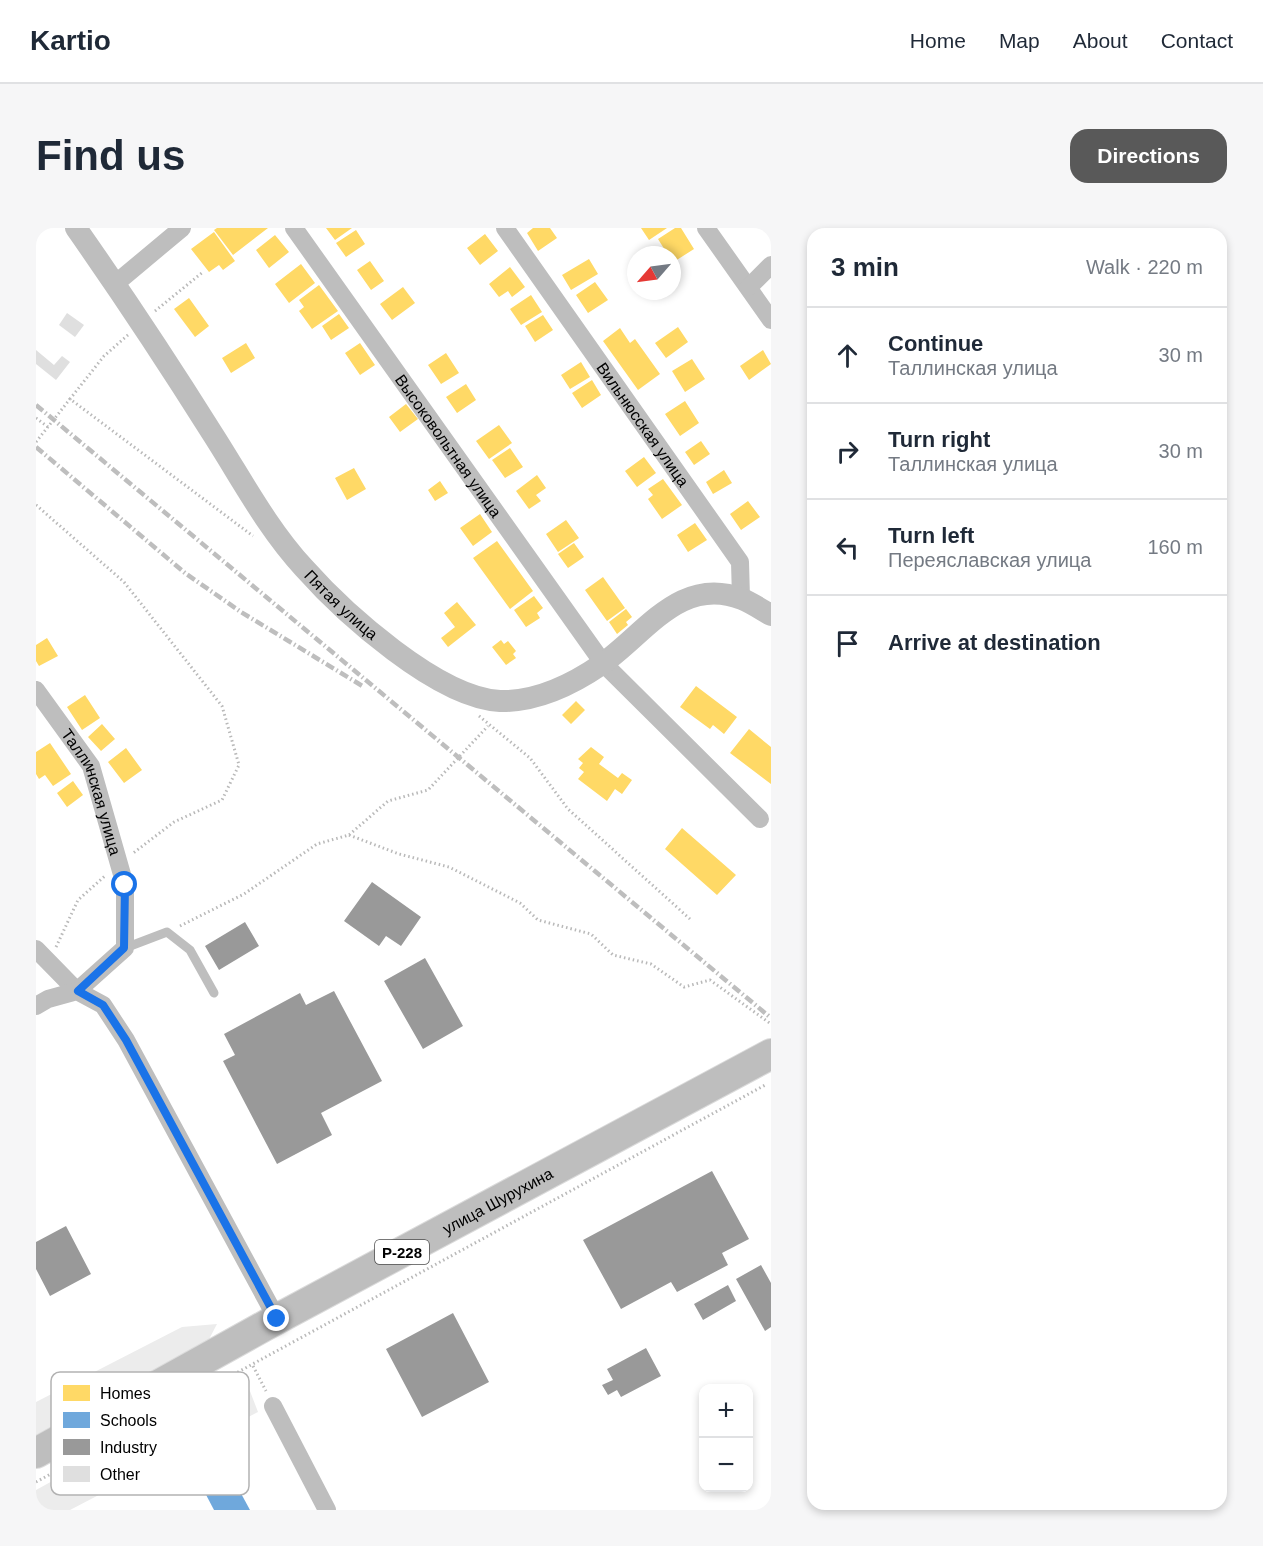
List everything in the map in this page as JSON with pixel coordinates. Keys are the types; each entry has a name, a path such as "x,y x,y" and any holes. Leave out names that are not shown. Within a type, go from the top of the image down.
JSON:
{"highway":[{"name":"улица Шурухина","path":"182,1372 771,1054"},
{"name":"улица Шурухина","path":"36,1453 51,1445"}],"street":[{"name":"Пятая улица","path":"76,228 115,284 281,540 330,595 399,653 452,687 498,701 520,700 542,695 570,683 603,663 666,609 701,592 741,598"},
{"path":"115,284 182,228"},
{"name":"Высоковольтная улица","path":"294,228 603,663 760,819"},
{"name":"Вильнюсская улица","path":"505,228 740,562 741,598"},
{"path":"706,228 771,320"},
{"path":"749,287 771,265"},
{"path":"741,598 771,615"},
{"name":"Таллинская улица","path":"36,690 91,766 125,885 124,948"},
{"path":"36,1006 48,999 78,991 124,948"},
{"path":"36,949 78,991 103,1005 126,1040 277,1319"},
{"path":"273,1406 327,1510"}],"lane":[{"path":"124,948 167,932 190,950 214,993"}],"path":[{"path":"36,442 104,356"},
{"path":"70,399 256,538"},
{"path":"36,417 48,428"},
{"path":"36,505 124,582 222,706 239,765 222,800 174,822 119,863 78,900 49,963"},
{"path":"473,710 488,726 530,758 567,809 690,919"},
{"path":"167,932 244,894 317,844 350,835 388,801 428,790 488,726"},
{"path":"350,835 399,854 449,867 520,903 538,920 591,934 613,955 651,964 684,987 710,980 771,1024"},
{"path":"242,1372 771,1082"},
{"path":"253,1366 273,1406"},
{"path":"36,1482 51,1474"}],"shaded area":[{"path":"217,1324 205,1347 158,1372 94,1372 182,1327"},
{"path":"249,1389 258,1412 249,1417"},
{"path":"51,1394 51,1428 36,1436 36,1402"},
{"path":"51,1482 51,1495 99,1495 70,1510 36,1510 36,1490"}],"building: Homes":[{"path":"217,228 268,228 233,255 214,230"},
{"path":"326,228 352,228 335,240"},
{"path":"533,228 550,228 557,238 538,251 527,233"},
{"path":"641,228 667,228 649,240"},
{"path":"675,228 681,228 694,249 681,257 681,246 662,246 658,239"},
{"path":"356,230 365,244 346,257 336,243"},
{"path":"214,232 235,261 223,270 219,265 209,272 191,249"},
{"path":"485,234 498,251 480,265 467,248"},
{"path":"275,235 289,252 269,268 256,250"},
{"path":"589,259 598,274 571,290 562,275"},
{"path":"370,261 384,281 371,290 357,270"},
{"path":"301,264 315,283 289,303 275,284"},
{"path":"510,267 525,287 512,297 508,291 499,297 489,284"},
{"path":"595,282 608,300 588,313 576,295"},
{"path":"319,285 338,311 312,329 299,311 304,307 299,300"},
{"path":"403,287 415,303 392,320 380,304"},
{"path":"531,295 542,312 521,325 510,309"},
{"path":"189,298 209,326 195,337 174,309"},
{"path":"339,314 349,328 331,340 322,326"},
{"path":"543,315 553,330 535,342 525,326"},
{"path":"678,327 688,342 666,358 655,343"},
{"path":"620,328 630,343 635,339 660,374 638,390 603,341"},
{"path":"246,343 255,358 231,373 222,358"},
{"path":"360,343 375,365 360,375 345,353"},
{"path":"763,350 771,364 749,380 740,366"},
{"path":"446,353 459,373 441,384 428,365"},
{"path":"692,359 705,379 685,392 672,371"},
{"path":"581,362 590,377 570,389 561,375"},
{"path":"592,380 601,395 582,408 572,393"},
{"path":"466,384 476,400 457,413 446,397"},
{"path":"685,401 699,423 680,436 665,414"},
{"path":"406,404 418,419 400,432 389,417"},
{"path":"499,425 512,443 489,459 476,441"},
{"path":"701,441 710,454 694,465 685,452"},
{"path":"510,448 523,467 505,478 492,460"},
{"path":"644,457 656,473 637,487 625,471"},
{"path":"354,468 366,489 347,500 335,478"},
{"path":"724,470 732,483 713,494 706,482"},
{"path":"537,475 546,488 536,495 541,501 529,509 516,491"},
{"path":"663,479 682,505 662,519 648,499 653,495 648,489"},
{"path":"440,481 448,493 435,501 428,490"},
{"path":"748,501 760,517 741,530 730,514"},
{"path":"480,514 492,532 473,546 460,528"},
{"path":"566,520 579,538 558,552 546,534"},
{"path":"695,523 707,540 688,552 677,535"},
{"path":"497,541 533,591 510,609 473,558"},
{"path":"574,543 584,557 568,568 558,554"},
{"path":"603,577 625,608 607,621 585,590"},
{"path":"534,596 543,608 537,613 540,618 526,627 514,610"},
{"path":"457,602 476,625 448,647 441,638 455,627 444,613"},
{"path":"626,609 632,617 626,622 628,625 617,634 609,622"},
{"path":"47,638 58,656 39,666 36,661 36,645"},
{"path":"501,640 504,644 508,641 516,651 513,654 516,658 506,665 492,647"},
{"path":"696,686 737,717 724,734 713,725 710,729 680,707"},
{"path":"85,695 100,718 82,730 67,707"},
{"path":"576,701 585,710 571,724 562,715"},
{"path":"102,724 115,739 101,751 88,737"},
{"path":"749,729 771,747 771,784 730,753"},
{"path":"50,743 71,774 53,786 45,775 39,779 36,774 36,752"},
{"path":"591,747 604,757 599,764 618,778 622,773 632,780 622,794 615,789 607,801 578,779 584,772 579,768 583,763 578,759"},
{"path":"126,748 142,770 124,783 108,762"},
{"path":"73,781 83,795 67,807 57,793"},
{"path":"682,828 736,875 717,895 665,849"}],"building: Schools":[{"path":"206,1495 242,1495 250,1510 214,1510"}],"building: Industry":[{"path":"372,882 421,917 401,946 386,936 379,946 344,921"},
{"path":"245,922 259,946 219,970 205,946"},
{"path":"425,958 463,1026 423,1049 384,981"},
{"path":"334,991 382,1081 321,1113 332,1135 277,1164 223,1061 235,1055 224,1034 300,993 306,1005"},
{"path":"712,1171 749,1239 722,1253 728,1265 677,1292 671,1282 621,1309 583,1240"},
{"path":"66,1226 91,1274 50,1296 36,1269 36,1242"},
{"path":"761,1265 771,1283 771,1327 765,1331 736,1279"},
{"path":"728,1285 736,1301 703,1320 694,1304"},
{"path":"453,1313 489,1382 422,1417 386,1349"},
{"path":"646,1348 661,1376 621,1397 617,1390 608,1395 602,1385 613,1380 607,1369"}],"building: Other":[{"path":"67,313 84,325 75,337 59,325"},
{"path":"36,350 54,365 62,356 70,362 56,380 36,364"}],"railway":[{"path":"36,405 771,1018"},
{"path":"36,447 185,573 241,612 364,687"}],"route":[{"path":"125,885 124,948 78,991 103,1005 126,1040 277,1319"}]}
